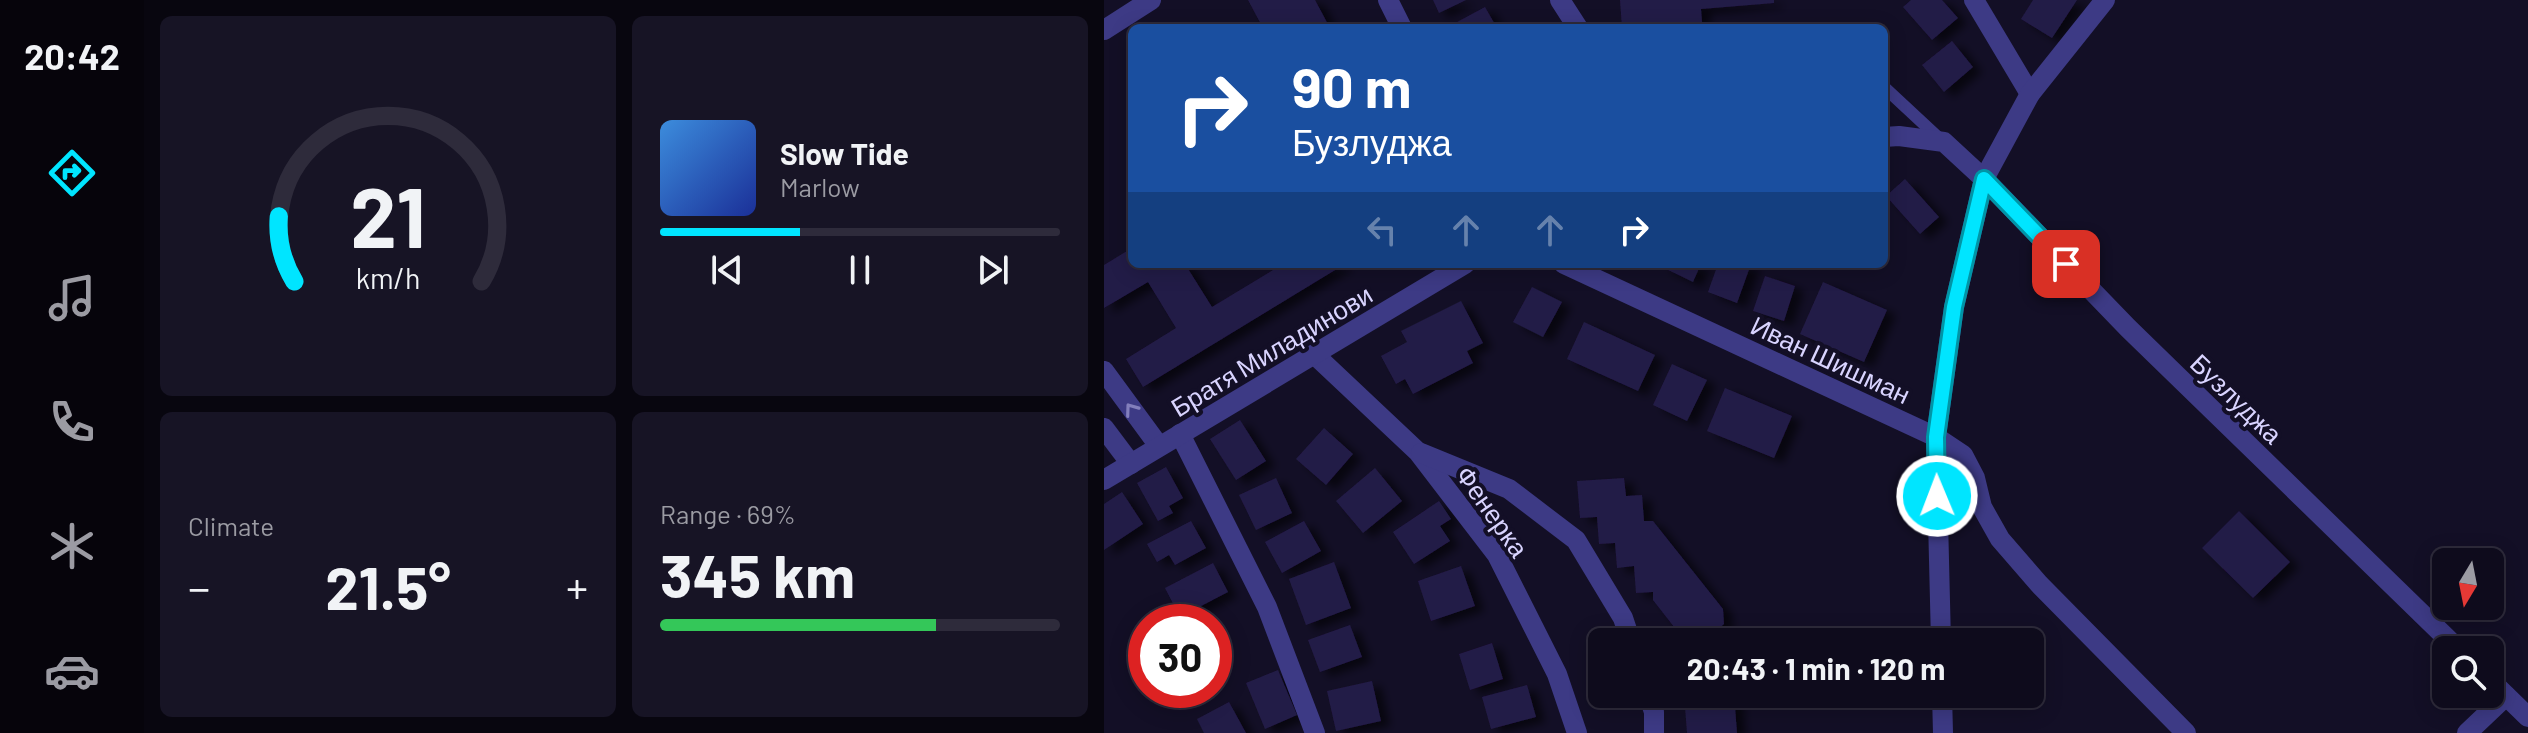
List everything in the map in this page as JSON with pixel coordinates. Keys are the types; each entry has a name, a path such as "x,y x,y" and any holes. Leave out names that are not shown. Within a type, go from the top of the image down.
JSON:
{"street":[{"path":"1104,30 1151,0"},
{"path":"1388,0 1400,24"},
{"path":"1560,0 1575,24"},
{"path":"1974,0 2030,94"},
{"path":"1941,628 1936,437 1954,307 1984,179 2030,94 2105,0"},
{"path":"1888,137 1944,142"},
{"name":"Бузлуджа","path":"1944,142 1984,179 2128,328 2445,636"},
{"name":"Братя Миладинови","path":"1104,480 1458,268"},
{"name":"Иван Шишман","path":"1573,268 1936,437 1963,455 1975,478 1982,507 2000,539 2039,584 2186,733"},
{"name":"Фенерка","path":"1315,355 1418,452 1497,555 1557,674 1577,733"},
{"path":"1104,371 1159,446"},
{"path":"1104,428 1131,464"},
{"path":"1180,434 1267,607 1315,733"},
{"path":"1418,452 1509,489 1576,540 1626,628"},
{"path":"2467,733 2506,696 2528,717"},
{"path":"1653,708 1654,733"},
{"path":"1942,708 1943,733"}],"lane":[{"path":"1888,91 1944,142"}],"building":[{"path":"1248,0 1315,0 1328,24 1261,24"},
{"path":"1433,0 1466,0 1439,13"},
{"path":"1620,0 1774,0 1774,3 1701,9 1702,22 1622,24"},
{"path":"1911,0 1942,0 1958,18 1932,40 1903,7"},
{"path":"2033,0 2077,0 2052,38 2021,19"},
{"path":"1485,7 1495,24 1453,24"},
{"path":"1952,41 1973,67 1944,92 1922,65"},
{"path":"1905,179 1939,217 1920,234 1888,198 1888,194"},
{"path":"1128,250 1128,268 1188,268 1212,307 1276,268 1338,268 1143,387 1126,359 1176,328 1148,282 1104,308 1104,265"},
{"path":"1664,268 1699,268 1693,282"},
{"path":"1717,268 1750,268 1737,303 1708,292"},
{"path":"1765,276 1795,286 1784,321 1753,311"},
{"path":"1823,282 1887,310 1864,362 1800,334"},
{"path":"1532,287 1562,302 1543,337 1513,322"},
{"path":"1461,301 1483,343 1467,351 1473,363 1413,394 1405,379 1396,384 1381,356 1407,342 1401,331"},
{"path":"1584,322 1655,355 1638,391 1567,359"},
{"path":"1672,364 1707,380 1687,421 1653,405"},
{"path":"1725,388 1792,416 1774,458 1707,431"},
{"path":"1240,420 1266,461 1236,480 1210,439"},
{"path":"1324,428 1353,454 1326,485 1296,459"},
{"path":"1166,467 1183,498 1169,506 1173,513 1158,521 1137,483"},
{"path":"1375,468 1402,501 1363,533 1336,501"},
{"path":"1276,478 1292,513 1256,530 1239,495"},
{"path":"1624,478 1626,496 1642,495 1644,521 1653,521 1723,609 1724,624 1719,628 1675,628 1653,600 1653,592 1636,593 1634,566 1617,568 1615,543 1599,544 1597,517 1580,518 1577,481"},
{"path":"1122,492 1143,524 1104,550 1104,504"},
{"path":"1439,501 1451,519 1440,526 1450,541 1414,564 1393,532"},
{"path":"2239,511 2290,562 2253,598 2202,548"},
{"path":"1191,521 1206,548 1175,565 1169,555 1157,562 1147,544"},
{"path":"1304,521 1321,551 1282,573 1265,542"},
{"path":"1334,562 1351,608 1306,625 1289,579"},
{"path":"1213,563 1228,592 1205,604 1173,604 1165,588"},
{"path":"1461,566 1475,606 1431,621 1418,581"},
{"path":"1350,625 1362,657 1320,672 1308,640"},
{"path":"1492,643 1503,679 1470,690 1459,654"},
{"path":"1278,670 1297,715 1265,729 1246,683"},
{"path":"1372,681 1381,721 1336,731 1327,691"},
{"path":"1527,685 1536,717 1491,729 1482,697"},
{"path":"1232,707 1246,733 1204,733 1197,719 1218,708"},
{"path":"1685,708 1735,708 1737,733 1687,733"}],"route":[{"path":"1937,496 1936,437 1954,307 1984,179 2066,264"}]}
